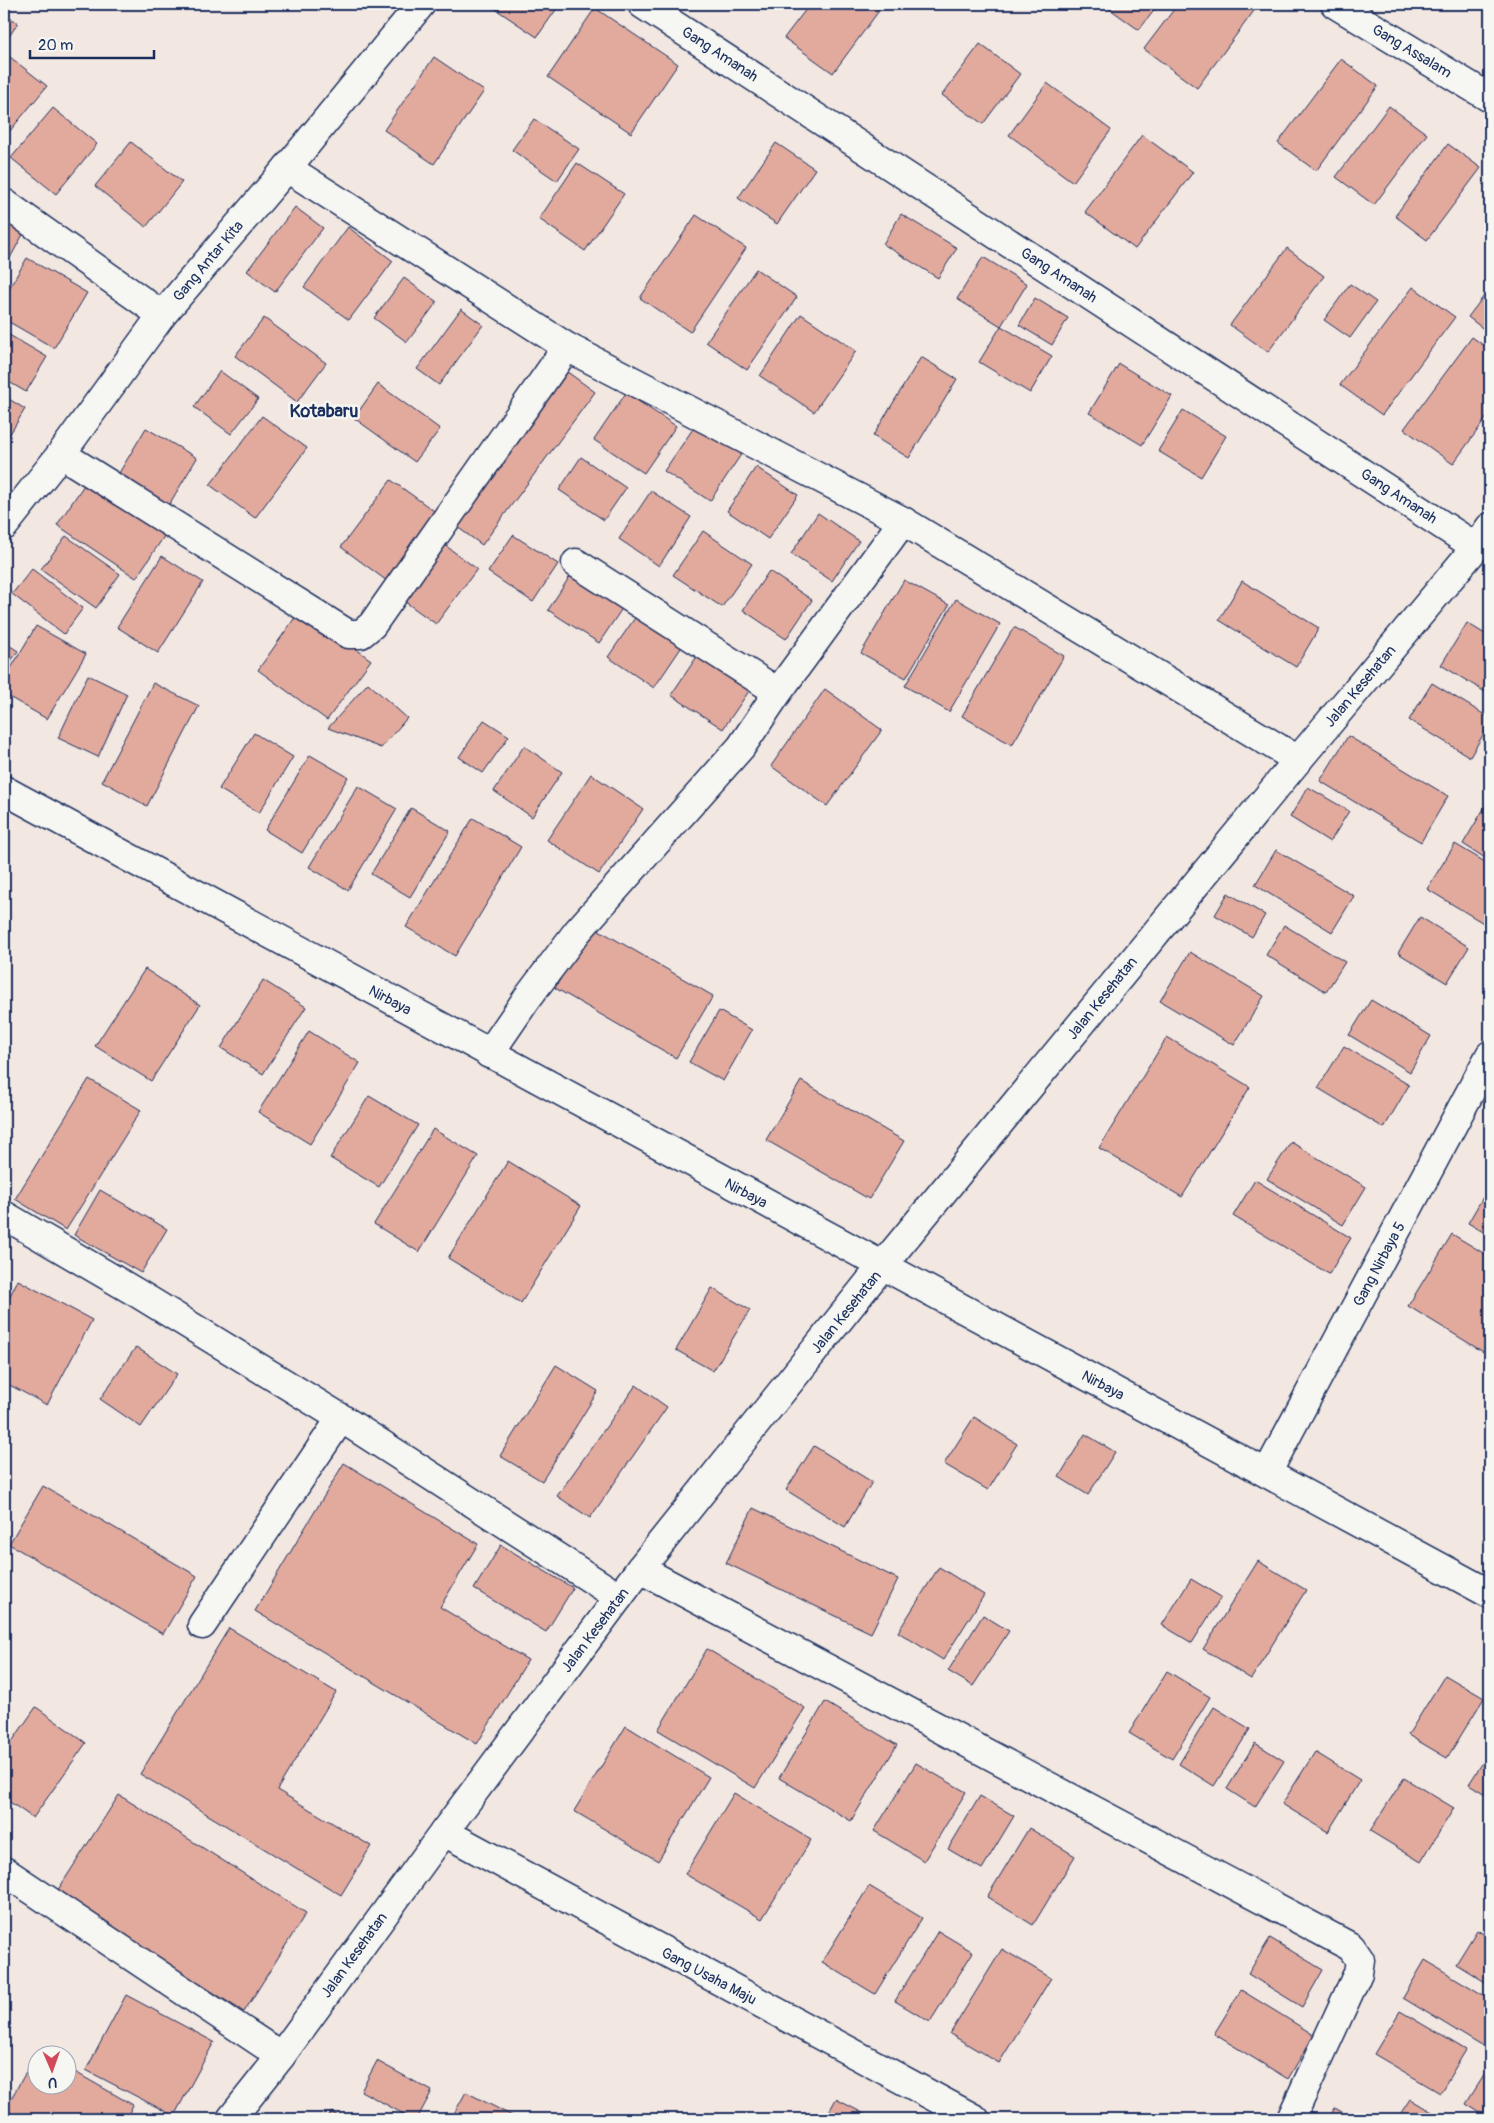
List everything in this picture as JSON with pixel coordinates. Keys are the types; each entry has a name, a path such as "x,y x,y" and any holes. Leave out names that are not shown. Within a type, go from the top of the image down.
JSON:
{"street":[{"name":"Gang Antar Kita","path":"4,526 61,454 162,314 287,168 421,4"},
{"name":"Gang Amanah","path":"642,4 1483,537"},
{"name":"Gang Assalam","path":"1335,4 1490,98"},
{"path":"287,168 567,347 903,521 1298,760"},
{"path":"4,203 162,314"},
{"path":"61,454 348,634 361,634 372,625 567,347"},
{"path":"489,1054 528,997 578,932 741,747 778,692 903,521"},
{"name":"Jalan Kesehatan","path":"231,2119 281,2056 444,1832 640,1569 882,1266 1483,537"},
{"path":"576,563 778,692"},
{"name":"Nirbaya","path":"4,790 1490,1594"},
{"name":"Gang Nirbaya 5","path":"1267,1473 1490,1055"},
{"path":"4,1215 137,1293 341,1418 619,1597"},
{"path":"202,1625 341,1418"},
{"path":"640,1569 1351,1947 1360,1960 1356,1980 1291,2119"},
{"name":"Gang Usaha Maju","path":"444,1832 975,2119"},
{"path":"4,1871 281,2056"}],"building":[{"path":"488,4 560,4 537,37"},
{"path":"810,4 884,4 833,73 784,38"},
{"path":"1103,4 1159,4 1139,30"},
{"path":"1178,4 1259,4 1197,88 1144,49"},
{"path":"595,8 678,64 631,133 548,77"},
{"path":"4,14 18,23 4,44"},
{"path":"980,44 1020,74 983,124 942,95"},
{"path":"10,57 47,86 4,138 4,65"},
{"path":"434,57 484,91 434,164 384,130"},
{"path":"1341,59 1378,86 1316,171 1278,143"},
{"path":"1047,83 1111,130 1073,182 1009,135"},
{"path":"1389,106 1427,134 1374,205 1336,177"},
{"path":"53,108 97,144 56,194 11,158"},
{"path":"534,119 579,149 557,181 512,150"},
{"path":"1142,135 1193,172 1135,249 1085,212"},
{"path":"131,142 182,182 146,227 95,186"},
{"path":"776,143 815,169 777,224 738,198"},
{"path":"1448,144 1481,168 1427,240 1395,216"},
{"path":"577,163 624,194 585,251 539,219"},
{"path":"295,207 323,228 275,292 247,271"},
{"path":"4,214 27,227 4,269"},
{"path":"901,214 957,248 938,278 883,244"},
{"path":"696,215 746,248 690,332 640,298"},
{"path":"348,227 393,261 349,320 304,287"},
{"path":"1287,248 1324,276 1268,352 1230,325"},
{"path":"983,257 1027,284 1001,326 957,299"},
{"path":"27,258 87,293 54,348 4,319 4,297"},
{"path":"756,269 797,297 747,370 706,342"},
{"path":"404,278 437,302 407,342 374,318"},
{"path":"1350,284 1376,302 1350,338 1324,320"},
{"path":"1413,287 1455,317 1382,415 1340,385"},
{"path":"1490,288 1490,334 1468,317"},
{"path":"1035,298 1068,318 1052,345 1019,325"},
{"path":"461,309 483,325 439,385 417,369"},
{"path":"801,314 856,351 814,412 760,376"},
{"path":"264,318 326,363 297,402 235,356"},
{"path":"1001,326 1052,356 1030,393 979,362"},
{"path":"4,332 47,357 26,392 4,379"},
{"path":"1472,337 1490,350 1490,413 1453,464 1404,429"},
{"path":"921,357 957,379 909,458 873,436"},
{"path":"1119,364 1172,396 1142,445 1089,413"},
{"path":"220,371 258,399 231,434 194,407"},
{"path":"566,371 595,392 482,545 453,524"},
{"path":"378,384 440,429 415,462 354,418"},
{"path":"626,393 676,426 644,473 594,440"},
{"path":"4,396 25,409 4,444"},
{"path":"1183,410 1226,436 1201,477 1158,451"},
{"path":"262,416 307,448 255,518 210,485"},
{"path":"697,423 742,453 710,501 664,471"},
{"path":"146,428 197,458 167,508 116,478"},
{"path":"581,457 626,488 604,520 559,490"},
{"path":"756,467 798,495 768,539 727,511"},
{"path":"88,479 167,532 136,578 57,525"},
{"path":"391,480 437,513 387,581 341,547"},
{"path":"651,491 691,517 659,566 619,539"},
{"path":"818,513 859,541 832,581 791,554"},
{"path":"703,531 752,564 722,607 673,575"},
{"path":"513,535 558,564 533,602 488,572"},
{"path":"66,536 120,574 96,608 41,569"},
{"path":"438,540 477,569 436,624 397,596"},
{"path":"162,556 203,582 158,653 117,627"},
{"path":"32,569 83,608 64,634 12,594"},
{"path":"574,570 625,604 599,643 548,610"},
{"path":"769,571 812,600 786,639 743,610"},
{"path":"904,580 949,605 906,678 861,653"},
{"path":"1242,581 1319,628 1296,667 1219,620"},
{"path":"956,599 1000,624 949,712 905,686"},
{"path":"301,609 371,660 327,720 258,670"},
{"path":"639,612 685,642 654,688 608,657"},
{"path":"1467,623 1490,637 1490,695 1441,665"},
{"path":"36,626 86,654 47,719 4,694 4,680"},
{"path":"1014,627 1064,656 1012,745 962,716"},
{"path":"4,642 18,651 4,671"},
{"path":"704,646 756,681 723,729 671,695"},
{"path":"88,675 127,694 98,757 58,738"},
{"path":"153,683 199,706 147,806 102,781"},
{"path":"368,683 407,718 381,748 328,728"},
{"path":"1432,683 1490,718 1490,723 1470,757 1409,720"},
{"path":"825,689 882,730 827,806 771,766"},
{"path":"484,720 509,736 483,773 459,757"},
{"path":"254,733 293,757 259,813 219,789"},
{"path":"1348,736 1448,796 1421,842 1320,781"},
{"path":"524,746 562,772 532,817 494,791"},
{"path":"310,755 348,777 302,853 265,830"},
{"path":"591,774 643,809 599,874 547,840"},
{"path":"358,786 397,809 348,890 309,867"},
{"path":"1308,787 1349,811 1330,842 1290,817"},
{"path":"1490,801 1490,861 1463,844"},
{"path":"411,808 450,831 410,897 371,874"},
{"path":"473,818 521,847 455,956 406,927"},
{"path":"1455,844 1490,865 1490,927 1427,889"},
{"path":"1276,850 1354,896 1332,932 1255,885"},
{"path":"1228,893 1265,915 1252,937 1215,915"},
{"path":"1420,917 1469,947 1447,983 1398,953"},
{"path":"1284,925 1345,962 1326,992 1266,955"},
{"path":"592,926 713,996 676,1058 555,988"},
{"path":"1190,952 1264,996 1234,1045 1160,1001"},
{"path":"145,969 200,1005 151,1081 95,1046"},
{"path":"263,980 306,1007 263,1074 221,1048"},
{"path":"1371,1000 1431,1036 1410,1072 1349,1035"},
{"path":"719,1011 752,1030 723,1081 689,1062"},
{"path":"309,1031 360,1063 310,1144 258,1112"},
{"path":"1167,1037 1250,1087 1182,1197 1099,1148"},
{"path":"1344,1046 1409,1085 1384,1128 1318,1088"},
{"path":"89,1079 141,1110 66,1230 15,1199"},
{"path":"801,1081 904,1141 869,1199 766,1140"},
{"path":"369,1096 418,1125 379,1187 330,1158"},
{"path":"433,1129 478,1156 419,1252 374,1224"},
{"path":"1291,1142 1366,1187 1343,1225 1267,1179"},
{"path":"508,1161 581,1206 521,1303 448,1258"},
{"path":"1255,1180 1351,1238 1329,1274 1233,1216"},
{"path":"1490,1185 1490,1236 1468,1223"},
{"path":"100,1190 167,1229 141,1273 74,1235"},
{"path":"1452,1234 1490,1257 1490,1356 1408,1306"},
{"path":"18,1280 92,1320 47,1405 4,1382 4,1307"},
{"path":"712,1288 750,1310 713,1371 676,1350"},
{"path":"136,1347 177,1374 141,1427 100,1399"},
{"path":"556,1365 598,1391 542,1481 500,1456"},
{"path":"636,1385 667,1407 590,1518 557,1496"},
{"path":"974,1417 1017,1444 988,1490 944,1464"},
{"path":"1085,1434 1115,1452 1088,1495 1059,1477"},
{"path":"814,1446 872,1482 845,1527 786,1490"},
{"path":"344,1463 478,1544 440,1607 528,1660 477,1744 255,1611"},
{"path":"43,1486 197,1576 163,1634 9,1544"},
{"path":"753,1508 898,1579 871,1633 726,1563"},
{"path":"501,1545 573,1588 546,1632 474,1589"},
{"path":"1258,1561 1306,1590 1251,1679 1203,1649"},
{"path":"939,1567 984,1595 943,1660 898,1632"},
{"path":"1191,1579 1221,1597 1192,1643 1162,1625"},
{"path":"983,1615 1009,1631 973,1686 948,1671"},
{"path":"229,1628 336,1692 277,1790 371,1846 341,1895 140,1774"},
{"path":"707,1649 805,1708 755,1788 658,1730"},
{"path":"1167,1671 1210,1697 1172,1759 1129,1733"},
{"path":"1445,1675 1484,1698 1447,1758 1408,1735"},
{"path":"825,1702 897,1745 851,1821 779,1778"},
{"path":"36,1707 86,1743 33,1818 4,1798 4,1753"},
{"path":"1214,1707 1250,1729 1214,1786 1179,1764"},
{"path":"4,1714 12,1720 4,1732"},
{"path":"626,1726 709,1777 658,1861 574,1811"},
{"path":"1255,1743 1284,1761 1255,1807 1227,1789"},
{"path":"1315,1752 1360,1780 1328,1832 1282,1804"},
{"path":"1487,1756 1490,1758 1490,1797 1469,1784"},
{"path":"916,1763 966,1792 924,1861 874,1831"},
{"path":"1404,1778 1454,1808 1421,1862 1370,1831"},
{"path":"734,1793 811,1840 762,1919 685,1874"},
{"path":"119,1795 306,1913 244,2012 56,1893"},
{"path":"980,1796 1014,1816 982,1869 948,1849"},
{"path":"1029,1828 1075,1856 1033,1925 987,1897"},
{"path":"869,1886 922,1918 875,1994 822,1962"},
{"path":"1477,1930 1490,1938 1490,1985 1456,1964"},
{"path":"938,1931 973,1952 930,2022 895,2001"},
{"path":"1270,1938 1323,1970 1302,2007 1248,1974"},
{"path":"1002,1949 1051,1978 999,2063 950,2034"},
{"path":"1425,1960 1490,1999 1490,2051 1403,1998"},
{"path":"1241,1990 1314,2035 1288,2079 1214,2034"},
{"path":"126,1995 214,2042 174,2116 86,2070"},
{"path":"1400,2011 1466,2050 1440,2093 1374,2054"},
{"path":"377,2061 432,2091 417,2119 413,2119 361,2091"},
{"path":"1490,2066 1490,2119 1466,2104"},
{"path":"28,2069 28,2096 78,2096 78,2074 133,2105 126,2119 4,2119 4,2111"},
{"path":"466,2092 518,2119 451,2119"},
{"path":"836,2099 874,2119 825,2119"},
{"path":"1410,2099 1444,2119 1397,2119"},
{"path":"1335,2108 1354,2119 1328,2119"},
{"path":"331,2112 344,2119 327,2119"}],"district":[{"name":"Kotabaru","path":"324,411"}]}
